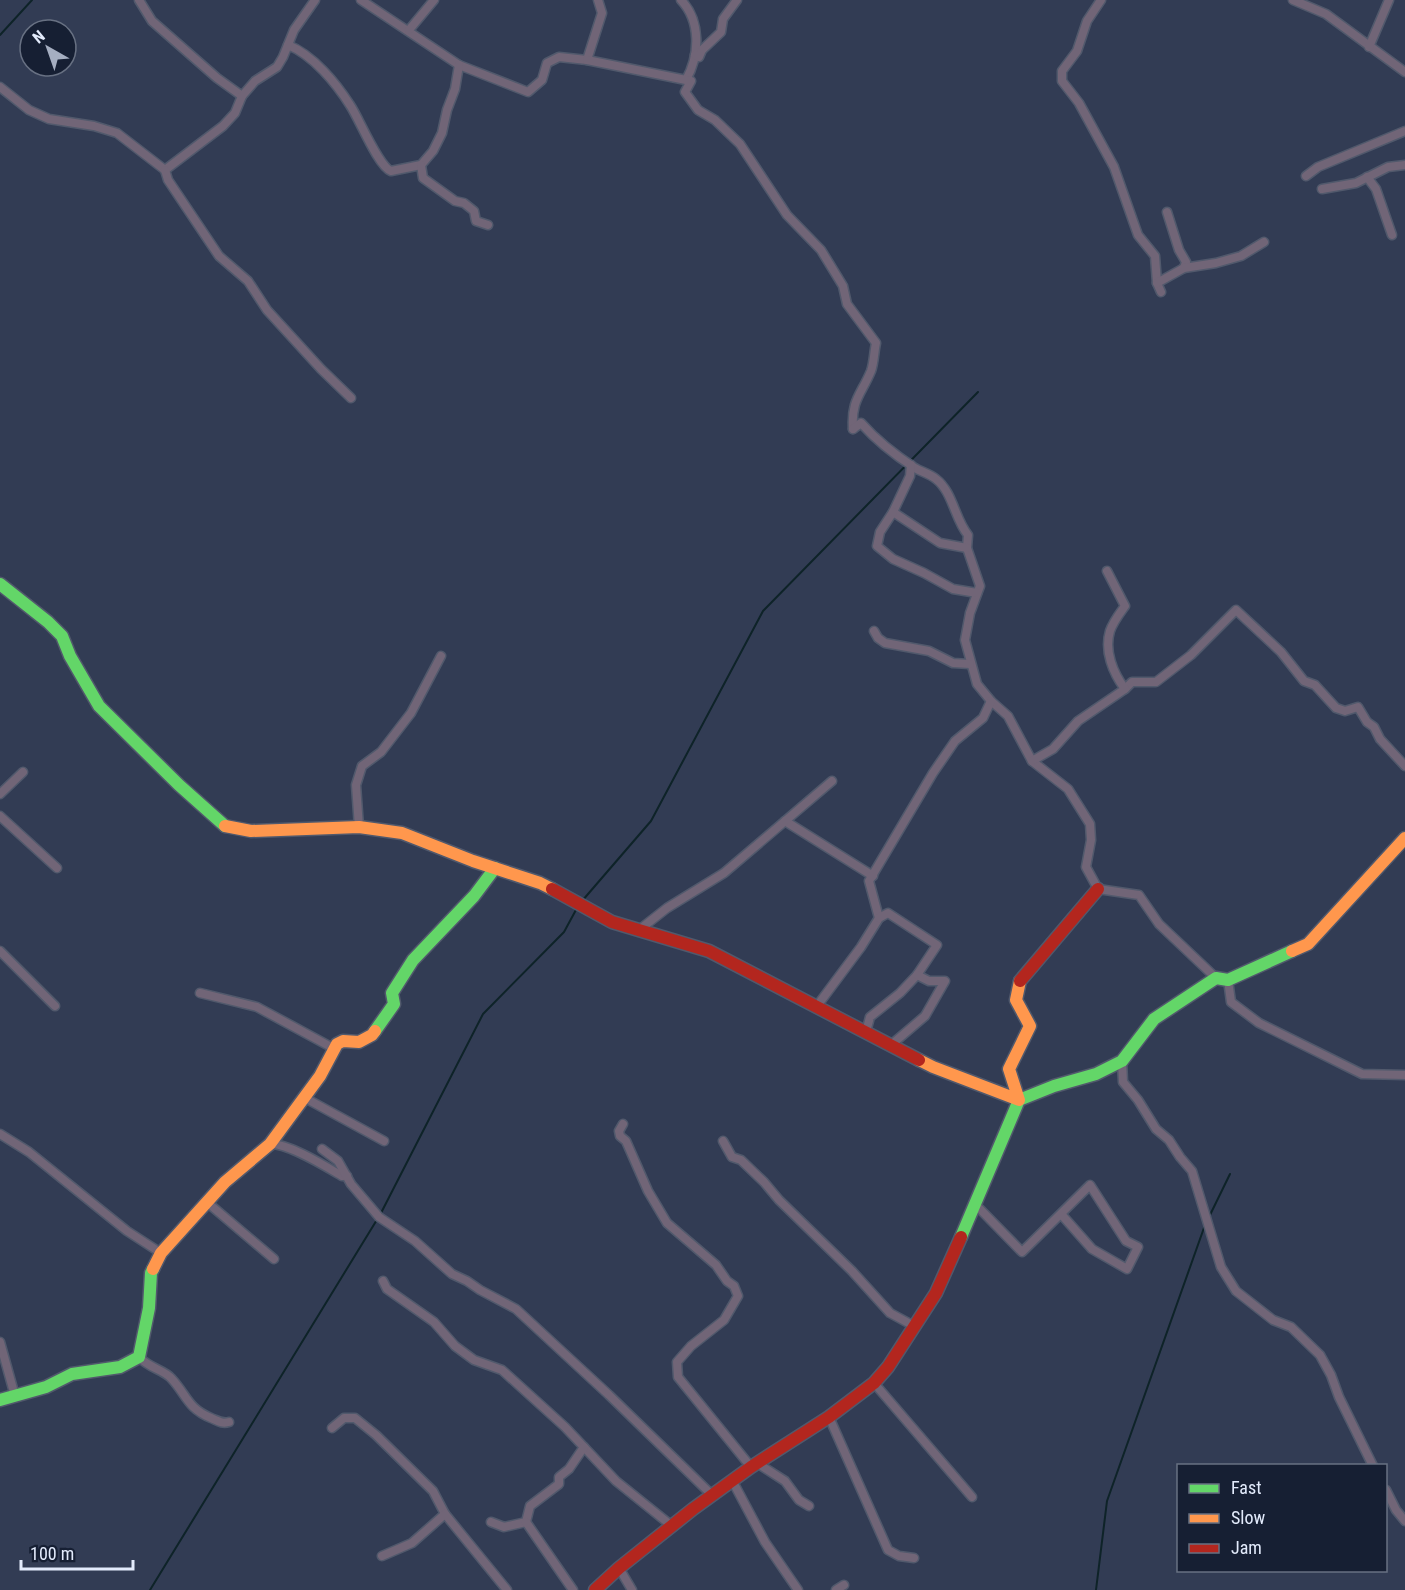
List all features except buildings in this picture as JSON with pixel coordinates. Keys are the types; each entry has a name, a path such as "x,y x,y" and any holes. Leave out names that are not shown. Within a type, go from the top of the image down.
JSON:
{"street":[{"path":"139,0 152,21 217,78 242,96"},
{"path":"165,170 223,126 235,113 242,96 255,81 277,67 294,30 315,0"},
{"path":"361,0 459,65 528,92 543,80 547,63 559,57 587,60 690,81 685,92 698,110 715,120 740,144 787,215 821,250 843,286 847,304 876,343 872,369 855,401 852,416 853,429 861,423 877,441 936,479 958,513 961,527 968,535 967,548 980,586 970,613 965,640 977,684 1008,716 1032,761 1068,789 1090,824 1086,867 1098,889"},
{"path":"409,30 434,0"},
{"path":"587,60 602,13 598,0"},
{"path":"681,0 688,8 695,24 695,56 686,80"},
{"path":"695,56 699,57 702,50 721,32 723,19 737,0"},
{"path":"1101,0 1087,21 1077,51 1062,71 1062,81 1079,104 1114,168 1138,235 1155,256 1159,288 1184,268 1241,256 1264,242"},
{"path":"1293,0 1326,14 1405,72"},
{"path":"1369,46 1389,0"},
{"path":"288,45 322,70 346,100 387,170 391,171 420,165 433,151 442,134 459,65"},
{"path":"0,87 29,110 49,119 94,126 117,133 165,170 168,180 219,256 248,280 267,310 351,398"},
{"path":"1306,176 1318,167 1405,131"},
{"path":"420,165 423,178 454,201 464,203 474,211 476,221 488,225"},
{"path":"1322,189 1356,183 1388,167 1405,165"},
{"path":"1367,177 1376,189 1392,235"},
{"path":"1167,212 1179,250 1186,262 1184,268"},
{"path":"912,465 910,476 894,512 880,532 877,546 893,560 953,589 977,593"},
{"path":"894,512 940,543 967,548"},
{"path":"1107,571 1125,606 1110,631 1109,657 1115,675 1125,689"},
{"path":"0,584 62,636 70,656 99,706 179,785 225,826 251,831 359,827 402,833 540,883 612,922 709,951 933,1067 1019,1100 1054,1086 1096,1074 1122,1061 1154,1019 1222,979 1308,944 1405,838"},
{"path":"1032,761 1053,749 1078,721 1132,682 1156,682 1191,655 1236,610 1281,652 1304,681 1315,685 1336,708 1345,711 1358,707 1367,722 1374,727 1380,739 1405,766"},
{"path":"874,631 885,643 929,651 953,663 970,664"},
{"path":"359,827 356,785 362,766 381,752 411,713 441,656"},
{"path":"879,918 870,881 933,773 955,741 983,718 991,701"},
{"path":"0,794 23,772"},
{"path":"639,930 667,908 724,873 832,780"},
{"path":"0,816 57,868"},
{"path":"785,821 873,876"},
{"path":"139,1357 149,1308 151,1273 161,1253 225,1182 270,1144 328,1063 333,1048 343,1041 359,1042 372,1035 394,1004 392,993 409,967 474,896 495,868"},
{"path":"1098,889 1139,895 1160,924 1222,979 1232,1002 1258,1023 1362,1074 1405,1075"},
{"path":"595,1590 672,1526 754,1465 829,1417 874,1383 888,1366 936,1293 976,1205 1019,1100 1009,1069 1030,1026 1017,1000 1019,982 1098,889"},
{"path":"817,1006 861,947 879,918 888,913 937,945 917,975 900,993 870,1017 866,1032"},
{"path":"0,951 55,1006"},
{"path":"891,1045 925,1016 945,981 929,981 917,975"},
{"path":"200,993 257,1007 333,1048"},
{"path":"1122,1061 1123,1082 1138,1100 1156,1129 1169,1140 1192,1171 1221,1267 1236,1291 1273,1320 1291,1327 1320,1355 1331,1375 1338,1397 1372,1464"},
{"path":"305,1098 384,1141"},
{"path":"623,1124 619,1131 620,1136 626,1141 648,1191 667,1224 716,1265 727,1281 734,1286 738,1296 724,1320 691,1346 677,1362 678,1377 754,1465 785,1481 799,1500 808,1506"},
{"path":"0,1134 29,1152 127,1231 161,1253"},
{"path":"723,1141 732,1157 741,1160 764,1182 890,1313 914,1326"},
{"path":"270,1144 281,1144 346,1176"},
{"path":"322,1149 338,1161 346,1176 379,1217 415,1241 452,1275 516,1309 713,1496"},
{"path":"976,1205 1022,1252 1060,1214 1090,1185 1126,1241 1137,1247 1127,1269 1092,1249 1060,1214"},
{"path":"208,1203 274,1258"},
{"path":"383,1281 387,1288 434,1322 455,1346 474,1360 502,1370 565,1427 616,1481 672,1526"},
{"path":"0,1342 15,1396"},
{"path":"0,1400 46,1388 72,1374 120,1367 139,1357"},
{"path":"139,1357 147,1365 170,1376 190,1405 198,1411 223,1424 229,1422"},
{"path":"874,1383 972,1497"},
{"path":"829,1417 888,1550 899,1556 914,1558"},
{"path":"332,1428 344,1418 355,1418 376,1435 433,1491 445,1514 507,1590"},
{"path":"525,1522 530,1506 559,1484 559,1477 569,1469 584,1447"},
{"path":"733,1482 765,1542 798,1590"},
{"path":"1387,1492 1396,1510 1405,1521"},
{"path":"382,1556 412,1543 445,1514"},
{"path":"491,1522 504,1527 525,1522"},
{"path":"525,1522 573,1590"},
{"path":"619,1568 632,1590"}],"waterway":[{"path":"0,35 32,0"},
{"path":"582,901 651,821 763,611 978,392"},
{"path":"381,1213 483,1014 564,932 577,908"},
{"path":"1209,1217 1230,1174"},
{"path":"150,1590 378,1218"},
{"path":"1096,1590 1107,1501 1205,1225"}],"traffic: fast":[{"path":"0,584 62,636 70,656 99,706 179,785 225,826"},
{"path":"375,1031 394,1004 392,993 413,960 474,896 495,868"},
{"path":"961,1237 1019,1100 1054,1086 1096,1074 1122,1061 1154,1019 1216,978 1228,980 1292,951"},
{"path":"0,1400 46,1387 72,1374 120,1367 139,1357 149,1308 153,1269"}],"traffic: slow":[{"path":"225,826 251,831 359,827 402,833 552,889"},
{"path":"1292,951 1308,944 1405,838"},
{"path":"919,1060 1019,1100 1009,1069 1030,1026 1016,1000 1020,981"},
{"path":"153,1269 161,1253 225,1182 270,1144 320,1076 337,1044 343,1041 359,1042 375,1031"}],"traffic: jam":[{"path":"552,889 612,922 709,951 919,1060"},
{"path":"1020,981 1098,889"},
{"path":"595,1590 693,1509 751,1467 829,1417 874,1383 888,1367 936,1293 961,1237"}]}
